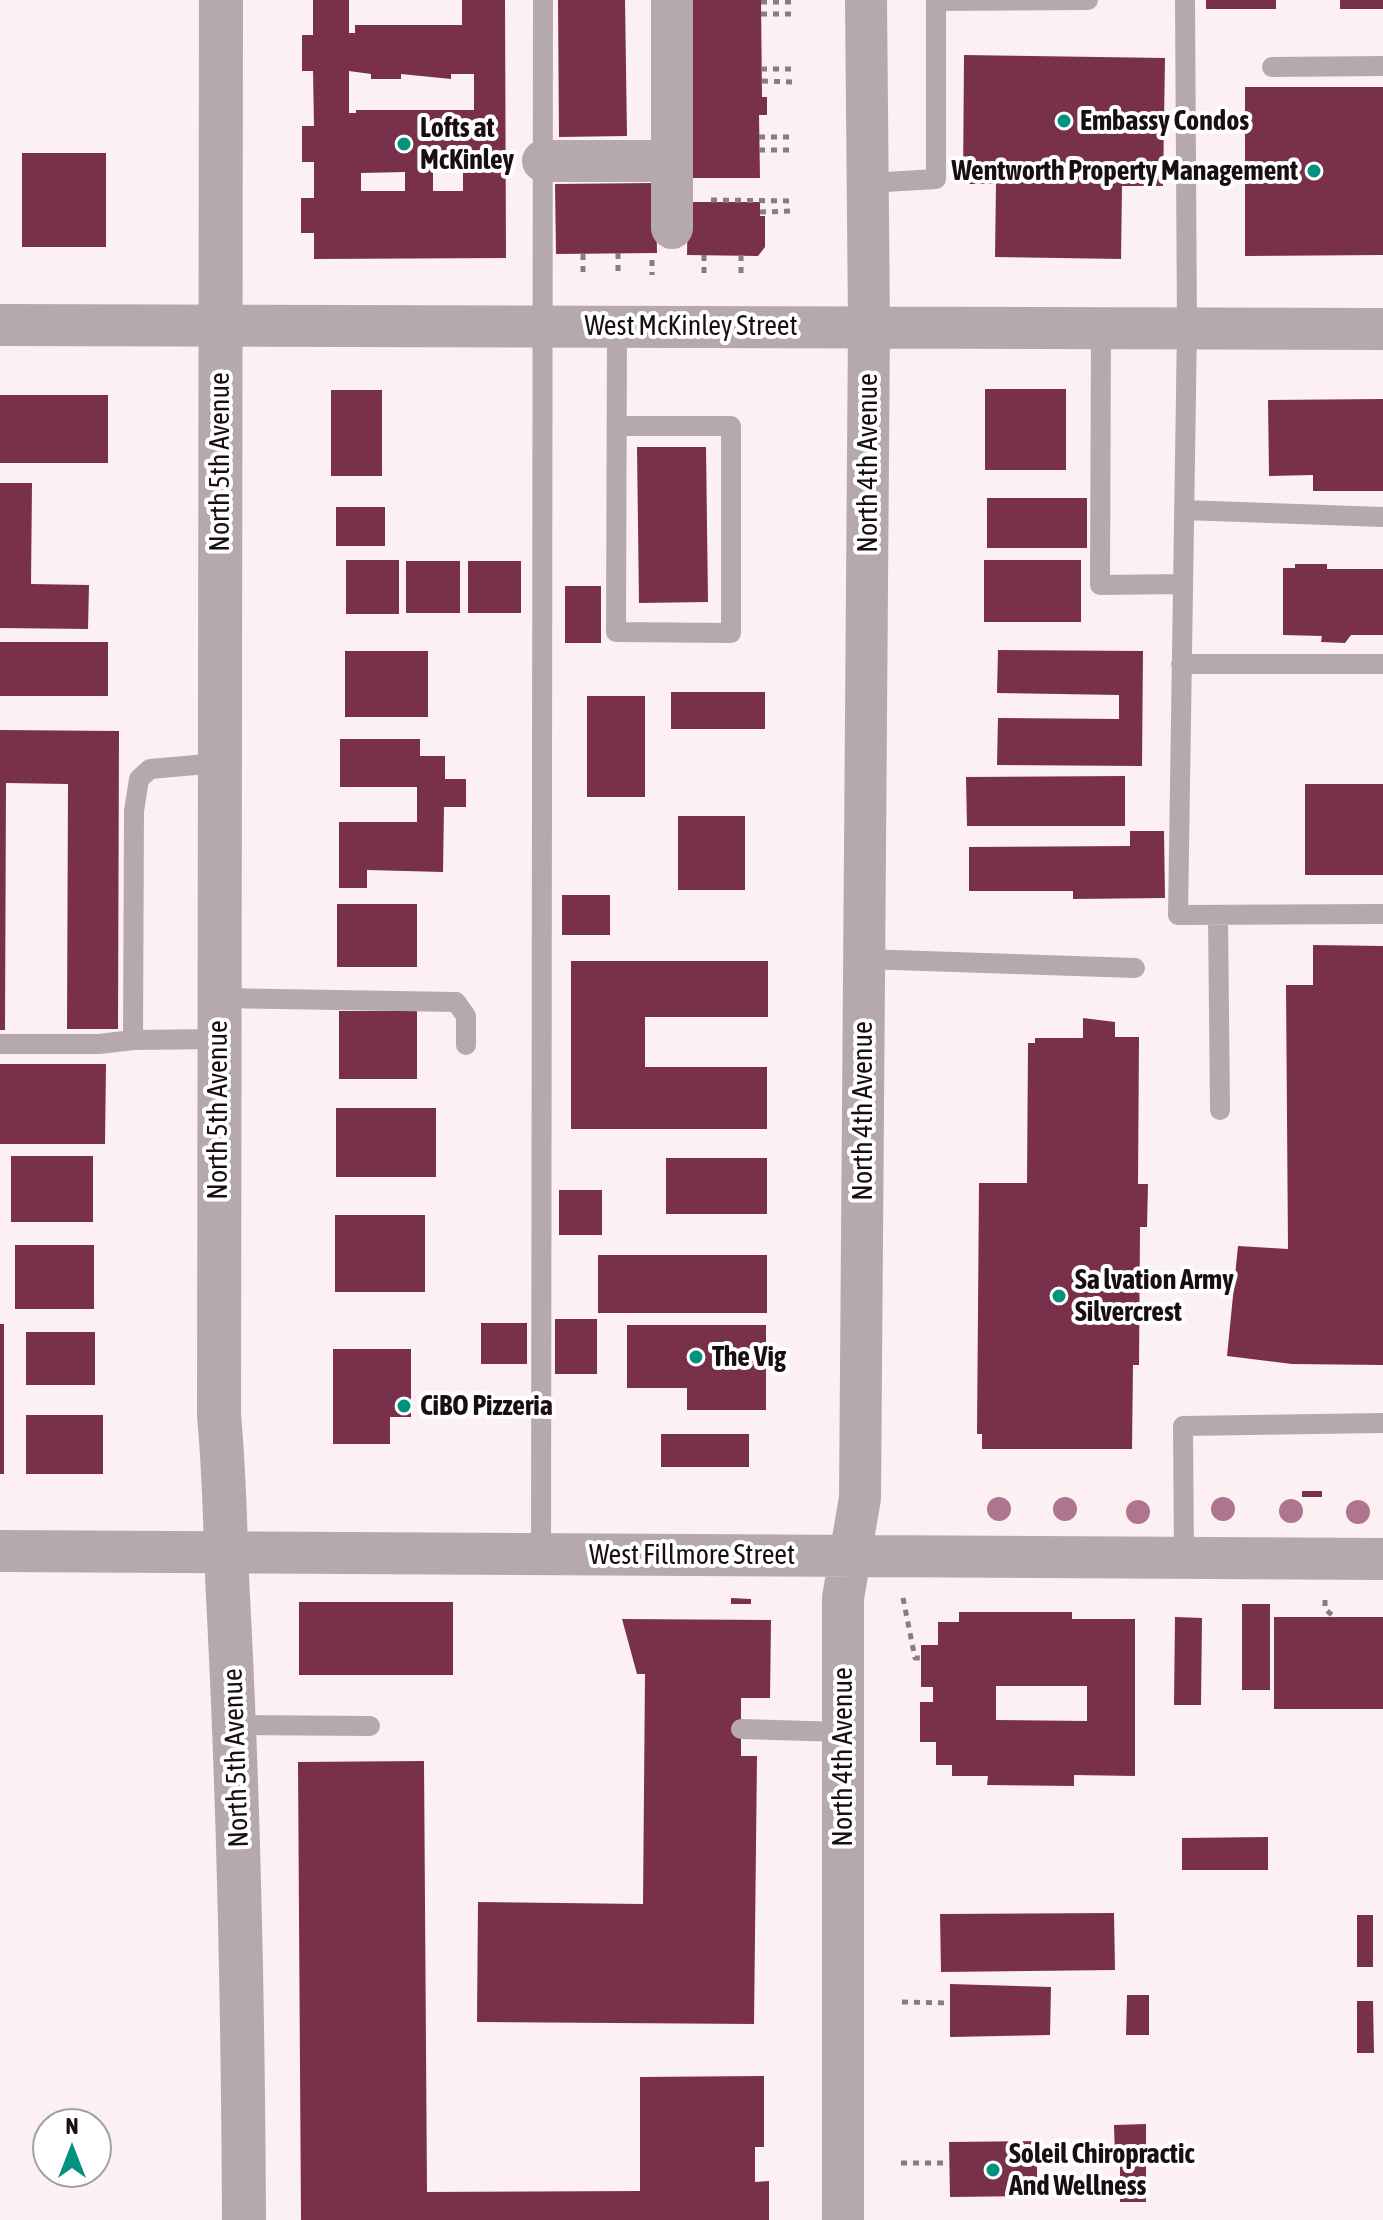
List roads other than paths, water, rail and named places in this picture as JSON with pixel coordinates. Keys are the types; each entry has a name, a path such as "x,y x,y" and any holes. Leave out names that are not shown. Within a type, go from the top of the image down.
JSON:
{"street":[{"name":"North 5th Avenue","path":"221,0 219,1416 236,1725 244,2220"},
{"path":"672,0 672,161 684,214"},
{"name":"North 4th Avenue","path":"843,2220 843,1598 860,1498 869,325 866,0"},
{"path":"543,161 672,161"},
{"name":"West McKinley Street","path":"0,325 221,329 869,325 1383,329"},
{"name":"West Fillmore Street","path":"0,1551 1383,1559"}],"lane":[{"path":"541,1554 543,0"},
{"path":"868,183 936,179 936,0 1088,0"},
{"path":"1185,0 1187,327 1178,915 1383,914"},
{"path":"1272,67 1383,66"},
{"path":"617,327 616,632 731,633 731,426 617,426"},
{"path":"1101,327 1100,585 1183,584"},
{"path":"1184,510 1383,517"},
{"path":"1181,664 1383,664"},
{"path":"133,1040 134,811 139,779 150,769 218,763"},
{"path":"1218,915 1220,1110"},
{"path":"864,959 1135,968"},
{"path":"0,1044 99,1044 133,1040 218,1019 456,1002 466,1016 466,1045"},
{"path":"1184,1558 1183,1426 1383,1423"},
{"path":"236,1725 370,1726"},
{"path":"741,1729 843,1732"}],"place":[{"name":"Embassy Condos","path":"1064,121"},
{"name":"Lofts at McKinley","path":"404,144"},
{"name":"Wentworth Property Management","path":"1314,171"},
{"name":"Sa lvation Army Silvercrest","path":"1059,1296"},
{"name":"The Vig","path":"696,1357"},
{"name":"CiBO Pizzeria","path":"404,1406"},
{"name":"Soleil Chiropractic And Wellness","path":"993,2170"}]}
